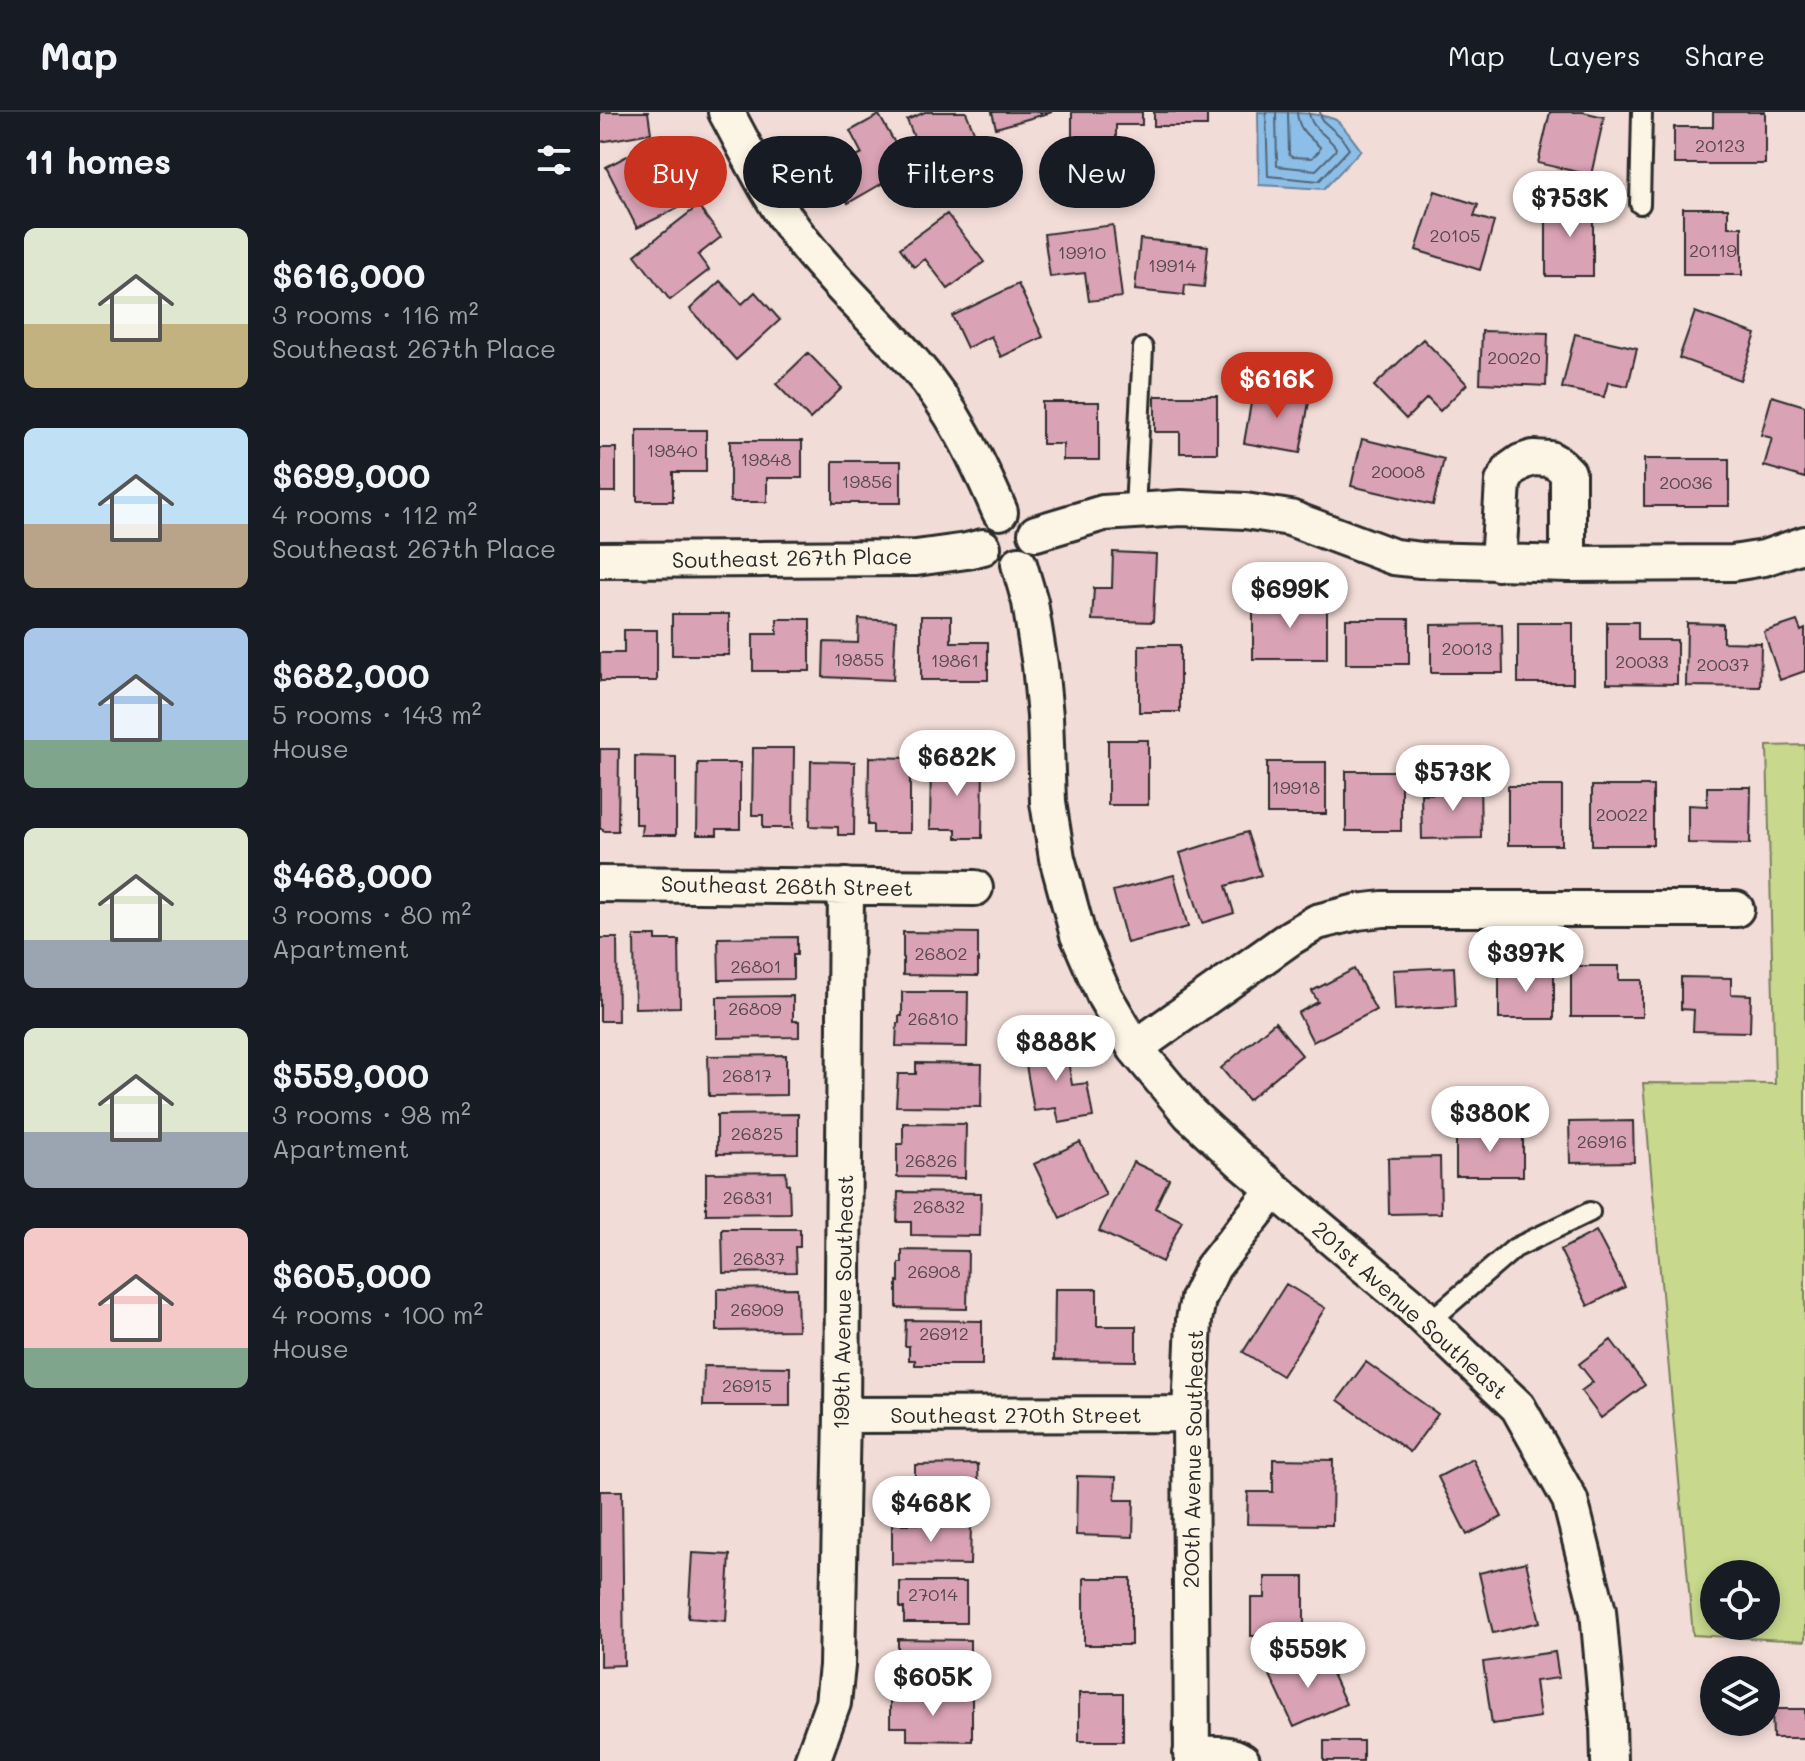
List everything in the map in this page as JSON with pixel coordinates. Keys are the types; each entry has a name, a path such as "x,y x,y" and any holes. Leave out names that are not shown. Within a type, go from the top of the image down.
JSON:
{"street":[{"path":"726,112 777,205 798,236 832,278 916,366 953,418 1000,512"},
{"path":"1498,563 1503,482 1511,469 1533,458 1550,459 1568,473 1568,564"},
{"path":"1036,533 1103,513 1193,509 1245,511 1290,518 1394,557 1498,563 1733,563 1764,558 1805,544"},
{"path":"1000,512 1021,513 1036,533 1034,550 1028,559 1019,564 1008,566 998,563 989,557 983,547 984,527 1000,512"},
{"name":"Southeast 267th Place","path":"600,560 916,558 983,547"},
{"name":"201st Avenue Southeast","path":"1019,564 1030,602 1040,665 1048,802 1057,858 1078,935 1105,997 1135,1048 1190,1114 1274,1190 1409,1303 1518,1407 1570,1500 1598,1611 1609,1761"},
{"name":"Southeast 268th Street","path":"600,884 975,888"},
{"name":"199th Avenue Southeast","path":"812,1761 833,1703 837,1666 846,886"},
{"path":"1135,1048 1290,938 1317,922 1357,912 1383,909 1736,909"},
{"name":"200th Avenue Southeast","path":"1242,1761 1223,1754 1192,1757 1190,1414 1194,1320 1198,1299 1213,1267 1274,1190"},
{"name":"Southeast 270th Street","path":"842,1415 1190,1414"}],"lane":[{"path":"1640,204 1642,112"},
{"path":"1135,510 1143,348"},
{"path":"1429,1322 1515,1248 1590,1212"}],"green space":[{"path":"1805,745 1805,1641 1780,1640 1780,1560 1700,1560 1700,1635 1693,1635 1643,1083 1775,1084 1767,746"}],"water":[{"path":"1258,112 1329,117 1346,130 1361,150 1324,189 1259,185"}],"building":[{"path":"600,112 648,112 651,133 600,142"},
{"path":"925,112 966,112 976,136 914,136 907,120"},
{"path":"992,112 1052,112 996,128"},
{"path":"1072,112 1142,112 1142,125 1116,125 1116,136 1072,136"},
{"path":"1154,112 1207,112 1207,126 1154,126"},
{"path":"1550,112 1583,112 1604,117 1591,175 1538,163"},
{"path":"1713,112 1765,112 1765,164 1674,164 1674,127 1713,127"},
{"path":"879,115 891,136 878,136 878,186 862,195 862,136 853,136 850,131"},
{"path":"624,158 624,202 606,167"},
{"path":"1435,191 1478,205 1474,216 1494,222 1480,270 1416,250"},
{"path":"1546,202 1593,202 1593,276 1546,276"},
{"path":"627,208 678,208 637,228"},
{"path":"695,208 699,208 721,237 698,255 709,270 670,300 635,255"},
{"path":"1683,208 1728,208 1728,227 1742,227 1742,275 1683,275"},
{"path":"947,214 984,262 948,289 925,259 914,267 900,248"},
{"path":"1113,225 1122,297 1089,301 1085,273 1050,277 1044,234"},
{"path":"1140,239 1208,246 1204,287 1185,285 1184,295 1135,290"},
{"path":"720,281 742,304 755,292 780,320 736,360 690,309"},
{"path":"1018,284 1043,337 1001,357 991,336 967,348 952,316"},
{"path":"1695,312 1756,334 1740,380 1679,358"},
{"path":"1482,331 1548,333 1546,386 1480,383"},
{"path":"1575,334 1637,348 1628,386 1608,382 1604,397 1562,388"},
{"path":"1423,339 1467,384 1440,411 1427,398 1406,419 1374,386"},
{"path":"808,353 842,388 810,419 776,384"},
{"path":"1254,386 1310,396 1300,453 1244,443"},
{"path":"1155,396 1217,396 1217,453 1180,453 1180,432 1155,432"},
{"path":"1772,396 1805,406 1805,478 1764,466 1772,438 1761,435"},
{"path":"1042,402 1099,402 1099,460 1063,460 1063,444 1042,444"},
{"path":"637,430 706,430 706,472 673,472 673,501 637,501"},
{"path":"1362,439 1444,459 1433,505 1351,486"},
{"path":"730,441 802,441 802,478 767,478 767,502 730,502"},
{"path":"600,448 616,448 616,492 600,492"},
{"path":"1644,459 1729,459 1729,506 1644,506"},
{"path":"833,461 901,461 901,503 833,503"},
{"path":"1113,552 1156,554 1153,622 1092,620 1094,588 1112,588"},
{"path":"1253,600 1327,600 1327,659 1253,659"},
{"path":"672,614 729,614 729,655 672,655"},
{"path":"921,616 951,616 951,642 988,642 988,680 921,680"},
{"path":"777,619 810,619 810,671 753,671 753,634 777,634"},
{"path":"859,619 896,621 893,680 823,677 824,642 858,643"},
{"path":"1346,619 1409,619 1409,664 1346,664"},
{"path":"1797,621 1801,631 1805,629 1805,671 1780,680 1764,632"},
{"path":"1607,622 1638,622 1638,640 1677,640 1677,684 1607,683"},
{"path":"1518,623 1573,623 1573,683 1518,683"},
{"path":"1687,623 1723,624 1723,642 1761,643 1760,687 1686,686"},
{"path":"1502,624 1503,673 1431,673 1431,625"},
{"path":"624,630 657,630 657,681 600,681 600,653 624,653"},
{"path":"1139,645 1180,645 1180,712 1139,712"},
{"path":"1108,740 1148,740 1148,805 1108,805"},
{"path":"753,748 794,748 793,828 763,828 763,815 752,815"},
{"path":"600,749 619,749 618,831 600,829"},
{"path":"635,756 676,757 676,835 641,835 642,824 635,824"},
{"path":"869,757 910,758 910,833 873,833 873,825 868,825"},
{"path":"811,761 855,762 854,835 838,835 838,827 810,826"},
{"path":"931,761 983,762 982,838 956,838 956,829 930,829"},
{"path":"1267,762 1326,762 1326,814 1267,814"},
{"path":"698,763 740,763 740,829 717,829 717,835 697,835"},
{"path":"1346,771 1401,771 1401,831 1346,831"},
{"path":"1459,779 1480,779 1481,838 1422,839 1421,794 1459,793"},
{"path":"1508,786 1562,786 1562,845 1508,845"},
{"path":"1592,786 1653,786 1653,845 1592,845"},
{"path":"1707,787 1751,787 1750,844 1688,843 1688,805 1707,806"},
{"path":"1247,832 1261,875 1226,886 1234,913 1202,923 1180,853"},
{"path":"1174,875 1188,927 1127,943 1113,891"},
{"path":"903,932 978,933 978,976 903,975"},
{"path":"634,936 679,940 680,1007 635,1008"},
{"path":"797,937 793,979 719,980 718,938"},
{"path":"600,938 617,938 618,1021 600,1021"},
{"path":"1571,966 1619,966 1619,980 1642,980 1642,1017 1571,1017"},
{"path":"1454,967 1456,1006 1395,1010 1393,970"},
{"path":"1354,969 1376,1010 1313,1042 1298,1013 1318,1002 1312,991"},
{"path":"1499,970 1554,970 1554,1019 1499,1019"},
{"path":"1681,977 1731,978 1731,994 1751,995 1750,1032 1693,1031 1694,1010 1681,1009"},
{"path":"902,992 968,992 967,1047 896,1046 897,1023 899,1016 902,1016"},
{"path":"793,996 793,1021 799,1021 799,1037 717,1038 717,997"},
{"path":"1275,1022 1302,1055 1248,1100 1221,1068"},
{"path":"1065,1041 1072,1085 1087,1083 1093,1117 1059,1123 1056,1108 1034,1111 1023,1048"},
{"path":"786,1055 786,1095 709,1096 708,1056"},
{"path":"916,1063 982,1064 981,1107 896,1106 898,1074 916,1074"},
{"path":"798,1114 798,1153 717,1154 717,1115"},
{"path":"1633,1121 1634,1162 1570,1163 1569,1122"},
{"path":"903,1123 966,1124 965,1178 897,1177 897,1144 903,1144"},
{"path":"1456,1133 1523,1133 1523,1176 1456,1176"},
{"path":"1080,1142 1106,1195 1060,1218 1034,1164"},
{"path":"1440,1157 1441,1213 1389,1214 1388,1158"},
{"path":"1133,1162 1169,1179 1155,1208 1182,1221 1162,1262 1099,1231"},
{"path":"786,1172 790,1213 706,1214 706,1173"},
{"path":"898,1192 981,1193 980,1236 911,1235 911,1222 897,1222"},
{"path":"722,1229 800,1229 800,1247 795,1247 796,1272 723,1273"},
{"path":"1596,1231 1625,1287 1588,1306 1560,1250"},
{"path":"902,1250 968,1251 967,1309 897,1308"},
{"path":"1286,1284 1325,1308 1282,1376 1243,1352"},
{"path":"797,1288 798,1330 717,1331 717,1289"},
{"path":"1055,1289 1097,1289 1097,1326 1136,1326 1136,1361 1054,1360"},
{"path":"906,1320 982,1321 982,1365 915,1365 915,1360 909,1360 909,1346 905,1346"},
{"path":"1611,1340 1645,1385 1601,1418 1581,1391 1593,1382 1579,1364"},
{"path":"1366,1362 1438,1414 1410,1452 1338,1400"},
{"path":"704,1366 790,1367 790,1406 703,1406"},
{"path":"1273,1459 1333,1460 1332,1525 1247,1524 1248,1492 1273,1492"},
{"path":"1473,1459 1502,1517 1467,1535 1438,1477"},
{"path":"978,1464 979,1508 900,1508 900,1477 915,1476 915,1465"},
{"path":"1077,1476 1116,1477 1115,1500 1134,1500 1133,1537 1076,1535"},
{"path":"600,1491 622,1491 624,1665 600,1666"},
{"path":"892,1524 971,1524 970,1565 892,1564"},
{"path":"692,1553 730,1555 726,1621 688,1618"},
{"path":"1526,1562 1540,1622 1493,1633 1479,1573"},
{"path":"1265,1577 1304,1577 1304,1636 1251,1636 1251,1598 1265,1598"},
{"path":"1084,1578 1131,1578 1131,1645 1084,1645"},
{"path":"900,1582 966,1582 966,1623 904,1623 904,1608 900,1608"},
{"path":"898,1639 970,1640 970,1683 905,1682 905,1676 898,1676"},
{"path":"1322,1652 1346,1704 1294,1727 1270,1675"},
{"path":"1555,1652 1559,1678 1535,1681 1540,1717 1492,1724 1483,1662"},
{"path":"1079,1693 1123,1693 1123,1741 1079,1741"},
{"path":"890,1697 972,1697 972,1741 907,1740 907,1727 890,1727"},
{"path":"1780,1709 1805,1709 1805,1738 1773,1738 1780,1736"},
{"path":"1324,1741 1363,1741 1363,1761 1324,1761"}]}
